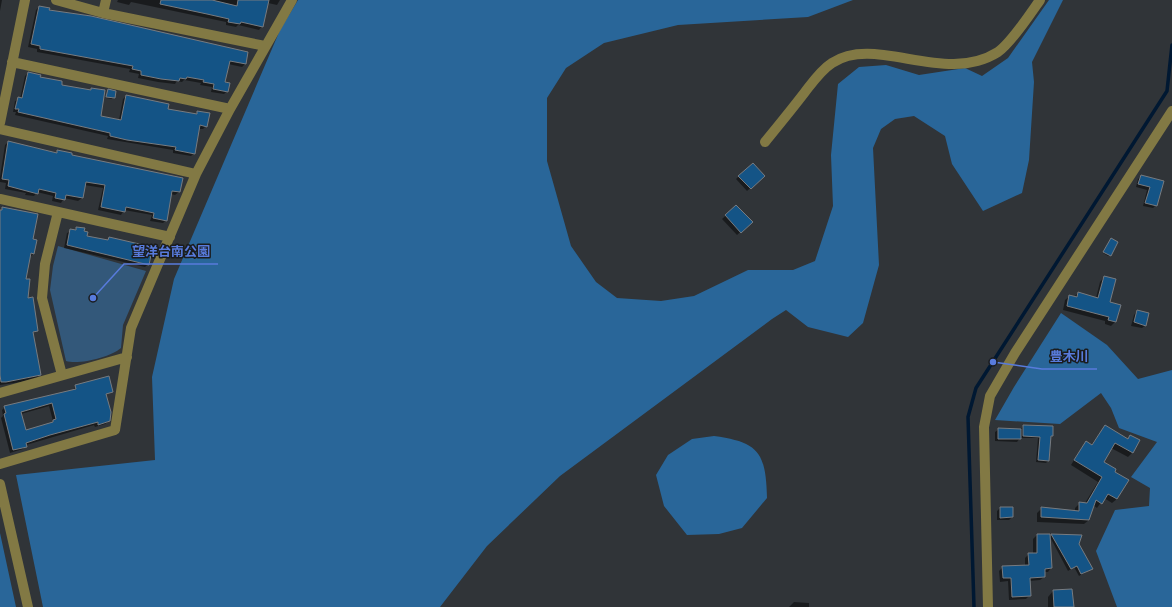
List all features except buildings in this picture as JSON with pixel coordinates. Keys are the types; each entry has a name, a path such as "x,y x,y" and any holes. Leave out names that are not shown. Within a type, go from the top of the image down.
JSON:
{"street":[{"path":"0,123 25,0"},
{"path":"56,0 103,13 265,46"},
{"path":"103,13 106,0"},
{"path":"0,464 115,430 131,328 196,174 230,109 292,0"},
{"path":"765,142 815,80 832,63 854,55 880,54 916,62 945,65 975,62 998,51 1016,32 1040,0"},
{"path":"12,62 230,109"},
{"path":"988,607 984,427 990,396 1015,353 1172,111"},
{"path":"0,129 196,174"},
{"path":"0,199 170,237"},
{"path":"58,212 46,264 42,298 62,375"},
{"path":"0,393 127,357"},
{"path":"0,484 28,607"}],"shaded area":[{"path":"298,0 853,0 808,17 678,25 604,43 566,68 547,98 547,161 571,246 596,282 617,298 661,301 694,296 748,270 793,270 815,261 833,206 831,155 838,84 859,67 886,65 919,75 965,68 982,76 1008,58 1049,0 1063,0 1032,62 1034,82 1029,160 1022,193 983,211 952,164 945,136 914,116 895,119 881,129 873,148 879,265 863,323 848,337 808,327 786,310 772,319 560,476 487,546 440,607 43,607 16,475 155,460 152,377 174,279 280,30"},
{"path":"58,246 146,271 123,325 121,348 116,351 103,357 86,361 66,361 50,290 53,266"},
{"path":"1061,313 1107,345 1138,379 1172,370 1172,607 1117,607 1096,551 1115,510 1149,506 1150,488 1131,477 1157,442 1119,428 1111,408 1101,393 1060,424 995,420"},
{"path":"714,436 741,442 750,446 757,452 762,460 765,470 767,498 742,528 719,534 687,535 664,506 656,475 668,455 692,439"},
{"path":"0,533 16,607 0,607"}],"waterway":[{"path":"974,607 968,417 976,388 1167,91 1172,45"}],"place":[{"name":"望洋台南公園","path":"93,298"},
{"name":"豊木川","path":"993,362"}]}
